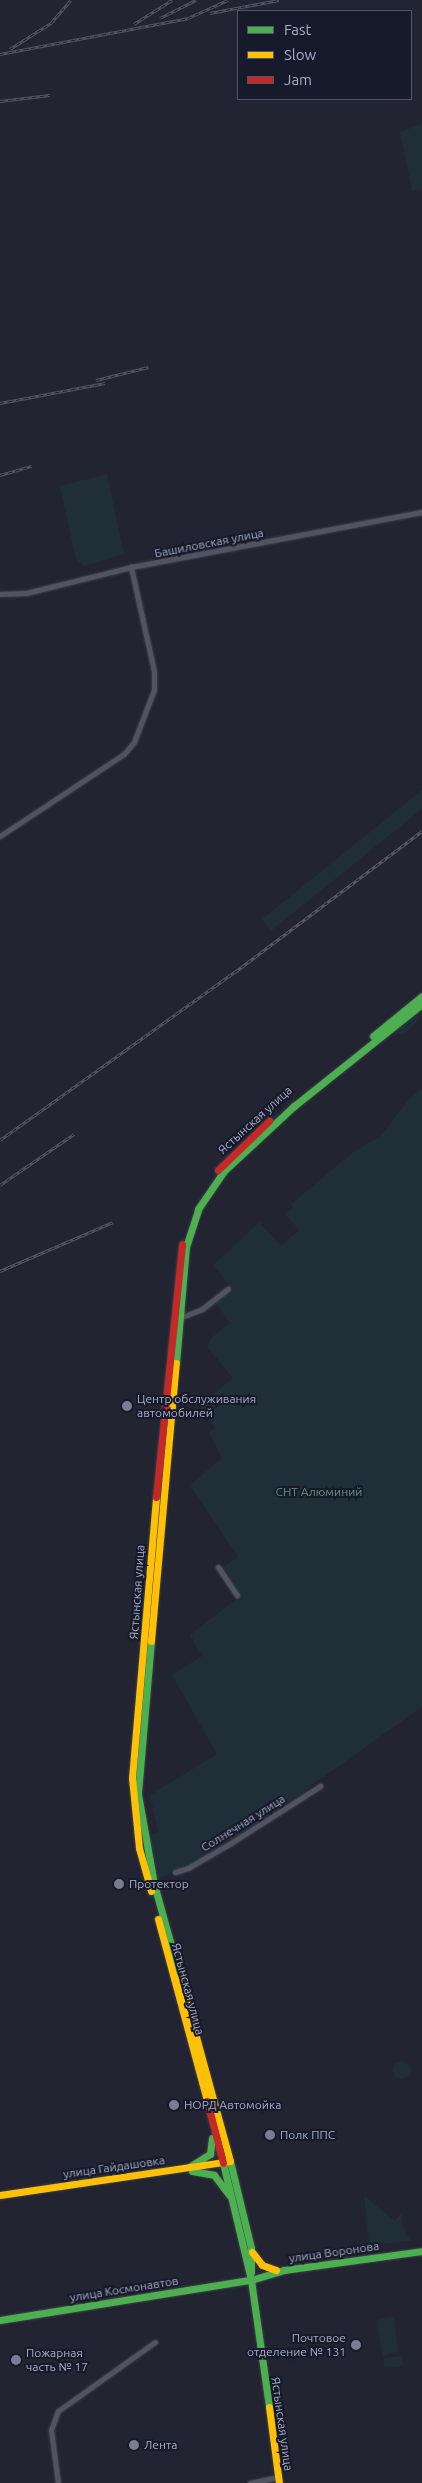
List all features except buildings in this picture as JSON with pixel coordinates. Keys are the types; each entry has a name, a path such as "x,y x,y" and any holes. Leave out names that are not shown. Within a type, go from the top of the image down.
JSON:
{"main road":[{"name":"Ястынская улица","path":"279,2480 251,2280 229,2195 226,2162 210,2117 145,1872 132,1795 150,1556 181,1250 196,1204 229,1157 302,1093 422,996"},
{"name":"Ястынская улица","path":"251,2280 252,2252 226,2162 154,1884 138,1794 179,1318 189,1234 198,1209 214,1184 280,1118 422,1004"},
{"path":"183,2170 210,2154 213,2146 210,2117"},
{"name":"улица Гайдашовка","path":"0,2195 183,2170 226,2162"},
{"path":"183,2170 214,2175 229,2195"},
{"name":"улица Воронова","path":"251,2280 284,2270 422,2251"},
{"path":"252,2252 266,2268 284,2270"},
{"name":"улица Космонавтов","path":"0,2320 251,2280"}],"street":[{"name":"Башиловская улица","path":"0,594 26,593 131,567 422,512"},
{"path":"0,836 124,754 134,742 154,690 154,671 131,567"},
{"path":"179,1318 202,1310 228,1289"},
{"path":"218,1567 237,1596"},
{"name":"Солнечная улица","path":"174,1872 188,1868 231,1843 320,1786"},
{"path":"58,2483 51,2430 58,2411 155,2342"},
{"path":"250,2483 279,2480"}],"green space":[{"path":"422,124 422,197 420,189 412,191 400,132"},
{"path":"107,474 124,554 84,566 76,560 60,486"},
{"path":"422,790 422,809 271,931 262,919"},
{"path":"419,1010 417,1022 404,1034 391,1033"},
{"name":"СНТ Алюминий","path":"422,1089 422,1707 221,1848 158,1879 150,1836 158,1832 150,1795 217,1754 172,1675 202,1656 190,1635 236,1599 216,1571 238,1557 190,1485 222,1458 209,1432 215,1428 200,1405 233,1378 207,1347 211,1338 230,1323 215,1302 232,1289 214,1265 259,1222 281,1246 299,1230 285,1214 293,1208 291,1204 352,1153 381,1135 411,1097"},
{"path":"398,2061 406,2061 411,2066 409,2077 398,2079 393,2074 393,2066"},
{"path":"364,2196 395,2221 402,2213 402,2224 411,2241 369,2245"},
{"path":"390,2316 394,2319 398,2351 383,2356 376,2321"},
{"path":"402,2356 403,2366 384,2368 384,2358"}],"railway":[{"path":"10,49 51,23 71,0"},
{"path":"134,24 172,0"},
{"path":"160,18 196,0"},
{"path":"0,54 188,18 228,0"},
{"path":"210,13 279,0"},
{"path":"0,101 50,95"},
{"path":"96,380 148,367"},
{"path":"0,403 105,383"},
{"path":"0,475 32,466"},
{"path":"0,1140 235,972 422,831"},
{"path":"0,1185 74,1134"},
{"path":"0,1271 113,1222"}],"traffic: fast":[{"path":"373,1036 422,996"},
{"path":"176,1363 186,1247 198,1209 224,1171 294,1106 422,1004"},
{"path":"151,1641 138,1794 154,1884 180,1978"},
{"path":"189,2167 210,2154 212,2138"},
{"path":"230,2161 251,2248 251,2272"},
{"path":"223,2163 251,2280 269,2407"},
{"path":"192,2171 214,2175 229,2195"},
{"path":"0,2320 251,2280 284,2270 422,2251"}],"traffic: slow":[{"path":"151,1641 176,1363"},
{"path":"151,1891 139,1848 132,1778 156,1497"},
{"path":"158,1919 207,2101"},
{"path":"0,2195 230,2161 180,1978"},
{"path":"252,2252 262,2265 276,2270"},
{"path":"269,2407 279,2483"}],"traffic: jam":[{"path":"218,1170 269,1121"},
{"path":"156,1497 182,1244"},
{"path":"207,2101 223,2163"}],"place":[{"name":"Центр обслуживания автомобилей","path":"127,1406"},
{"name":"Протектор","path":"119,1884"},
{"name":"НОРД Автомойка","path":"174,2105"},
{"name":"Полк ППС","path":"270,2135"},
{"name":"Почтовое отделение № 131","path":"356,2345"},
{"name":"Пожарная часть № 17","path":"16,2360"},
{"name":"Лента","path":"134,2445"}]}
